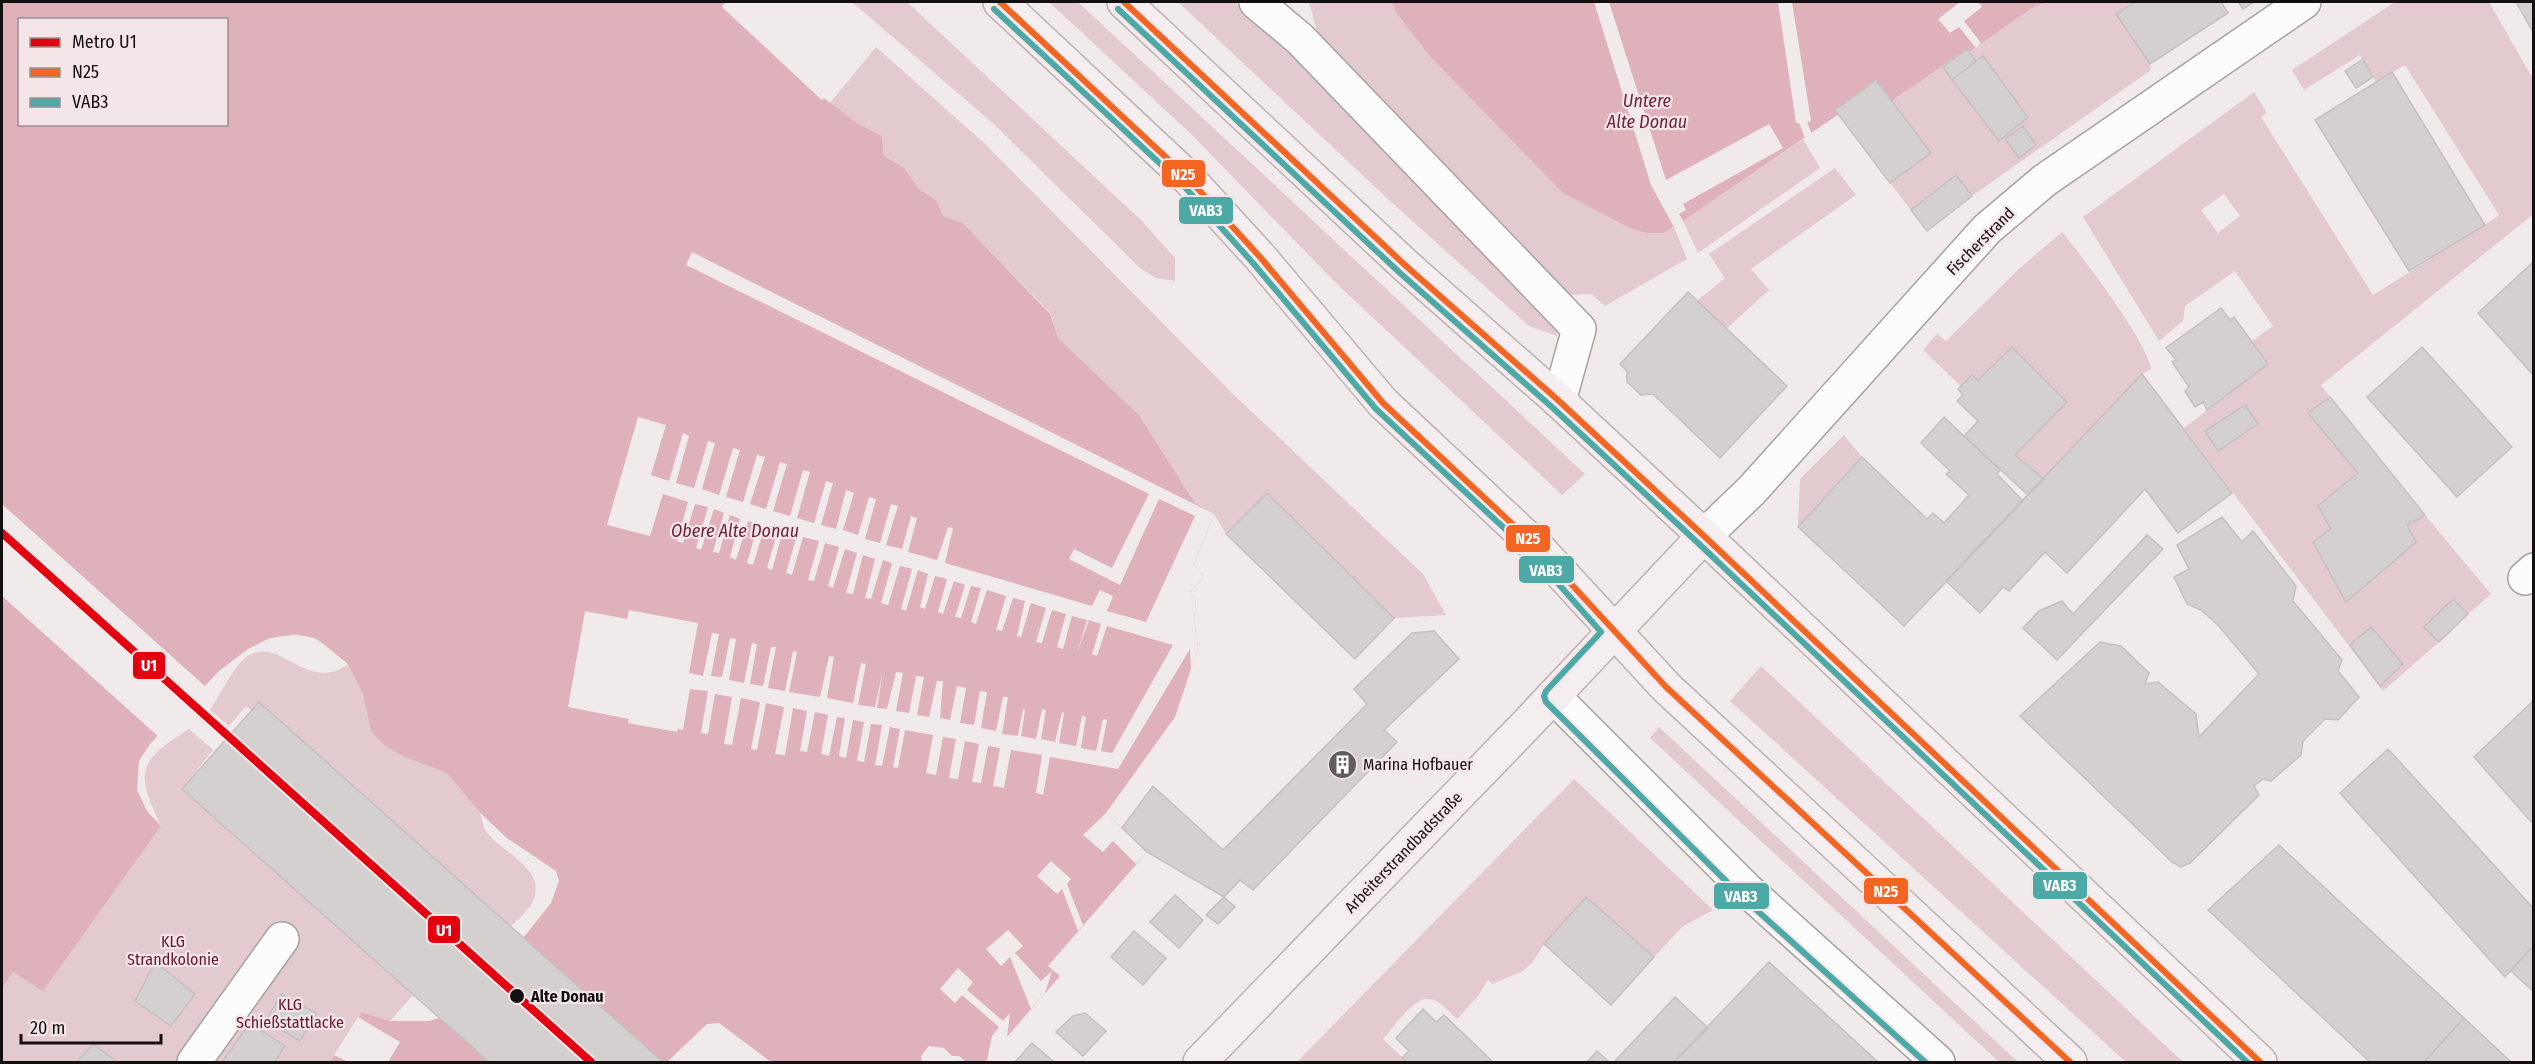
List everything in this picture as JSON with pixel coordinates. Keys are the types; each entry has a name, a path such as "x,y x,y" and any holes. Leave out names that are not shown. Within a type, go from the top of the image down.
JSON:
{"main road":[{"path":"1000,2 1188,178 1260,257 1383,403 1538,548 1666,687 2070,1062"},
{"path":"1124,2 1406,266 1559,401 1704,536 2260,1062"},
{"name":"Arbeiterstrandbadstraße","path":"1200,1062 1704,536"}],"street":[{"path":"1256,2 1300,39 1579,329 1559,401"},
{"path":"1292,2 1300,39"},
{"name":"Fischerstrand","path":"1704,536 1750,491 1987,229 2045,180 2304,2"},
{"path":"1553,696 1748,890 1938,1062"},
{"path":"194,1062 282,939"}],"green space":[{"path":"852,2 907,2 1142,221 1175,258 1175,281 1156,278 1141,269 995,125"},
{"path":"1049,2 1078,2 1585,474 1562,495 1337,284 1191,134"},
{"path":"1178,2 1235,2 1330,90 1558,330 1557,336 1529,326 1388,199"},
{"path":"1309,2 1428,2 1417,39 1428,54 1664,233 1674,227 1687,259 1605,306 1591,294 1563,295 1323,53"},
{"path":"2051,2 2135,2 2116,14 2150,64 2151,70 1972,196 1955,175 1911,210 1890,183 1931,153 1892,101 1903,94 1948,47 1976,47 2035,6","holes":["1967,49 1976,61 1983,56 2028,116 2000,140 1943,67"]},
{"path":"2395,2 2489,2 2533,79 2533,218 2531,216 2321,385 2330,397 2309,413 2358,473 2331,529 2313,542 2346,602 2416,542 2407,525 2425,515 2491,594 2468,614 2453,599 2439,642 2383,691 2184,428 2268,364 2252,341 2273,326 2235,271 2185,306 2183,321 2159,341 2083,217 2254,92 2267,113 2261,117 2373,295 2499,215 2405,65 2376,82 2360,55 2304,90 2292,70","holes":["2224,194 2240,216 2218,233 2201,210","2245,405 2258,425 2218,451 2205,431"]},
{"path":"876,47 984,143 1233,394 1423,574 1446,615 1394,618 1267,493 1226,534 1214,514 1195,503 1139,415 1058,338 1050,313 962,222 943,216 937,201 919,189 904,169 884,156 882,136 857,123 830,103"},
{"path":"1803,139 1820,168 1698,253 1683,221"},
{"path":"1835,168 1856,195 1751,269 1769,290 1726,329 1697,301 1725,278 1709,254"},
{"path":"2062,232 2127,321 2148,357 2151,369 2142,374 2044,479 2015,455 2067,402 2012,347 1978,380 1961,386 1923,350 1937,334 1946,341 2020,268"},
{"path":"1844,435 1862,457 1798,527 1800,479"},
{"path":"280,629 331,633 536,856 507,838 480,813 486,831 528,870 534,880 536,890 527,910 501,935 246,706 229,726 210,710 239,664 256,652 268,652 281,656 319,673 333,672 348,664 313,638 295,635 270,638"},
{"path":"1761,666 2183,1062 2126,1062 1730,701"},
{"path":"1659,727 2018,1062 1999,1062 1650,738"},
{"path":"189,729 213,750 192,776 422,985 390,1021 362,1012 330,1062 2,1062 2,988 13,972 43,990 161,826 147,792 146,769 159,750"},
{"path":"1574,779 1713,910 1682,927 1654,957 1586,897 1544,944 1532,963 1523,971 1492,984 1488,980 1478,996 1457,1019 1441,1004 1429,999 1423,999 1411,1008 1383,1039 1407,1062 1297,1062"}],"water":[{"name":"Obere Alte Donau","path":"2,2 726,2 722,7 822,100 824,98 857,123 882,136 884,156 904,168 919,189 937,201 943,216 962,222 1050,314 1058,338 1139,415 1195,503 1214,514 1194,565 1204,576 1190,592 1196,601 1194,619 1198,648 1175,717 1106,813 1147,852 1048,966 1060,976 985,1062 966,1062 959,1056 952,1056 944,1048 929,1046 921,1056 922,1062 771,1062 719,1023 707,1024 667,1062 330,1062 362,1012 390,1021 429,1021 455,1013 551,903 559,881 556,871 507,838 479,811 447,773 403,756 385,746 371,731 363,694 348,664 316,638 294,634 270,638 248,649 219,671 150,744 139,761 137,790 147,811 161,826 43,991 13,972 2,988"},
{"name":"Untere Alte Donau","path":"1392,2 2051,2 2035,6 1969,52 1966,49 1892,101 1876,81 1835,109 1839,114 1683,221 1664,233 1647,233 1632,229 1563,193 1428,54 1396,12"}],"pier":[{"path":"729,2 726,6 822,96 826,96 822,100 722,6"},
{"path":"1594,2 1609,2 1666,180 1769,124 1783,148 1683,204 1686,210 1679,214 1683,221 1674,227 1651,185"},
{"path":"1778,2 1792,2 1811,121 1807,122 1812,134 1805,138 1799,123 1796,123"},
{"path":"1960,2 1978,2 1982,7 1964,21 1981,43 1976,48 1959,27 1950,33 1938,19"},
{"path":"692,252 1214,514 1194,565 1204,576 1190,592 1196,601 1194,619 1198,648 1191,670 1190,649 1118,769 1050,757 1043,795 1036,793 1042,755 1011,750 1004,788 993,786 1000,748 988,746 981,783 972,782 979,744 965,741 958,779 949,778 956,739 943,737 936,775 926,773 933,735 905,730 898,768 893,767 900,729 890,727 882,766 875,765 882,725 871,724 864,762 857,761 864,722 853,720 846,758 839,756 845,718 837,717 829,756 821,754 828,715 815,712 807,752 800,751 807,711 793,708 785,755 775,754 784,707 766,703 757,750 751,749 760,702 741,698 732,745 724,744 732,697 715,694 708,734 701,733 708,691 690,689 683,730 678,729 677,732 628,723 629,719 568,707 585,611 627,619 629,610 698,623 689,673 703,676 712,633 719,634 711,676 722,677 730,638 736,639 729,680 744,683 752,643 757,644 750,684 763,686 771,647 776,647 768,688 785,691 793,651 797,652 789,692 820,697 829,656 834,657 827,698 853,703 861,663 866,664 858,705 875,707 883,670 877,708 887,709 896,672 903,673 896,711 909,713 916,676 924,677 917,715 929,717 937,681 943,681 940,718 950,720 957,686 966,688 960,723 974,725 980,691 987,692 981,728 996,731 1003,697 1008,697 1002,734 1018,736 1023,709 1025,710 1021,736 1036,739 1042,709 1046,710 1041,739 1055,742 1062,712 1064,713 1059,743 1076,746 1082,716 1086,717 1081,748 1096,751 1103,719 1107,720 1101,751 1112,753 1173,645 1107,626 1097,656 1092,654 1101,624 1089,620 1077,653 1087,620 1072,616 1063,649 1057,647 1066,614 1052,610 1042,643 1036,642 1046,608 1031,603 1021,637 1017,636 1025,601 1013,598 1002,631 996,630 1006,596 987,590 976,624 971,622 981,588 971,586 961,618 955,617 965,585 954,581 943,614 938,612 947,579 935,576 925,609 920,607 928,574 918,570 906,611 901,609 912,569 900,566 888,605 881,603 892,563 883,560 871,599 865,598 875,559 863,555 853,594 846,593 857,553 845,549 833,588 828,586 839,547 825,543 814,581 808,580 819,541 803,537 792,575 786,573 797,535 783,531 772,570 767,568 778,530 765,526 753,565 747,563 758,524 748,521 736,560 730,557 740,519 730,515 719,553 713,552 724,513 714,509 701,550 696,548 708,507 695,504 683,543 677,541 688,502 663,494 650,536 607,525 638,417 666,425 651,475 669,481 683,433 689,436 676,483 694,488 708,441 715,443 702,489 719,495 733,448 740,450 726,497 743,502 757,455 765,457 750,504 766,509 780,462 787,464 773,511 790,516 803,470 810,472 797,518 814,523 826,481 833,483 821,525 836,529 846,490 854,493 843,530 858,535 869,497 876,499 865,539 880,543 891,504 898,506 886,545 902,549 911,516 917,518 908,552 937,560 948,527 953,528 945,563 1092,606 1100,590 1113,596 1107,611 1146,622 1195,516 1159,499 1120,585 1069,559 1074,549 1112,568 1149,494 686,265"},
{"path":"2,504 207,688 160,738 2,596"},
{"path":"1106,813 1147,852 1136,864 1113,841 1103,852 1083,835"},
{"path":"1051,861 1071,879 1067,884 1083,925 1078,931 1062,889 1057,894 1037,876"},
{"path":"1008,930 1023,946 1015,953 1041,981 1052,971 1045,993 1031,1009 1010,957 1001,966 986,949"},
{"path":"958,968 973,982 967,990 1003,1021 1010,1013 1007,1038 987,1060 992,1036 999,1027 962,995 955,1003 940,989"},
{"path":"358,1017 400,1042 388,1062 348,1062 334,1055"}],"building":[{"path":"2135,2 2221,2 2228,13 2150,64 2116,14"},
{"path":"2238,2 2254,2 2243,9"},
{"path":"2516,2 2534,2 2534,34"},
{"path":"1967,49 1976,61 1952,80 1943,67"},
{"path":"1983,56 2028,117 1999,141 1952,80"},
{"path":"2363,59 2373,77 2356,88 2345,71"},
{"path":"2392,72 2485,225 2409,271 2315,120"},
{"path":"1876,80 1931,153 1890,183 1835,110"},
{"path":"2023,126 2036,145 2019,158 2005,139"},
{"path":"1956,175 1972,196 1927,231 1911,210"},
{"path":"2532,263 2534,265 2534,376 2478,313"},
{"path":"1688,292 1787,386 1720,458 1653,394 1641,395 1627,382 1627,371 1620,364"},
{"path":"2221,308 2230,320 2234,317 2268,364 2207,410 2203,402 2195,407 2185,391 2189,387 2172,362 2176,360 2166,348"},
{"path":"2012,347 2067,402 2015,455 2044,479 2028,495 1964,436 1978,421 1957,401 1963,395 1958,389 1972,375 1978,380"},
{"path":"2422,347 2512,447 2457,497 2367,397"},
{"path":"2142,374 2232,493 2178,533 2145,489 2067,573 2045,552 2009,591 2003,587 1980,613 1946,581"},
{"path":"2330,397 2425,515 2407,525 2416,542 2346,602 2313,542 2331,529 2318,506 2358,473 2308,413"},
{"path":"2245,405 2258,424 2218,451 2205,431"},
{"path":"1944,417 2000,470 1997,474 2023,501 1904,626 1798,527 1862,457 1927,519 1933,513 1944,523 1969,495 1946,474 1950,471 1921,443"},
{"path":"1267,493 1394,618 1355,659 1226,534"},
{"path":"2222,517 2242,542 2253,531 2296,586 2293,601 2342,660 2338,671 2359,697 2338,720 2325,719 2303,741 2301,755 2271,781 2263,779 2254,786 2259,795 2190,863 2181,867 2172,862 2020,716 2100,642 2121,646 2149,673 2145,684 2158,682 2196,714 2199,737 2259,674 2217,624 2201,610 2187,604 2174,577 2189,569 2177,545"},
{"path":"2147,535 2163,549 2057,660 2023,628 2039,611 2062,601 2073,614"},
{"path":"2453,599 2468,614 2439,642 2424,627"},
{"path":"2371,627 2403,664 2380,686 2350,645"},
{"name":"Marina Hofbauer","path":"1434,631 1459,659 1384,730 1397,742 1253,890 1240,880 1224,897 1147,852 1122,828 1153,786 1223,850 1367,704 1354,689 1412,633"},
{"path":"259,702 663,1062 489,1062 182,789"},
{"path":"2534,702 2534,825 2474,757"},
{"path":"2388,749 2534,909 2534,945 2505,977 2340,793"},
{"path":"2279,845 2464,1018 2424,1062 2370,1062 2208,910"},
{"path":"1175,895 1203,920 1179,948 1150,922"},
{"path":"1224,897 1235,907 1218,924 1206,915"},
{"path":"1586,897 1654,957 1611,1005 1544,944"},
{"path":"1134,931 1166,958 1143,985 1111,957"},
{"path":"2534,945 2534,992 2511,971"},
{"path":"155,962 195,994 171,1026 135,1001"},
{"path":"1769,962 1878,1062 1674,1062"},
{"path":"281,994 316,1013 300,1041 266,1021"},
{"path":"1675,997 1708,1028 1674,1062 1614,1062"},
{"path":"1423,1009 1436,1022 1444,1015 1493,1062 1407,1062 1402,1058 1409,1051 1396,1038"},
{"path":"1085,1013 1106,1031 1083,1056 1056,1032 1073,1016"},
{"path":"2464,1018 2511,1062 2424,1062"},
{"path":"250,1023 285,1046 275,1062 222,1062"},
{"path":"1032,1043 1054,1062 1015,1062"},
{"path":"93,1044 117,1062 77,1062"},
{"path":"1597,1051 1609,1062 1587,1062"}],"metro line":[{"name":"U1","path":"2,533 591,1062"}],"transit line":[{"name":"N25","path":"1000,2 1188,178 1260,257 1383,403 1538,548 1666,687 2070,1062"},
{"name":"N25","path":"1124,2 1406,266 1559,401 1704,536 2260,1062"},
{"name":"VAB3","path":"994,9 1182,184 1253,263 1376,409 1532,554 1601,632 1546,691 1544,696 1546,702 1741,896 1925,1062"},
{"name":"VAB3","path":"1118,9 1400,273 1553,408 1698,543 2247,1062"}],"place":[{"name":"Marina Hofbauer","path":"1342,764"},
{"name":"Alte Donau","path":"517,996"}],"park label":[{"name":"KLG Strandkolonie","path":"173,950"},
{"name":"KLG Schießstattlacke","path":"290,1013"}]}
